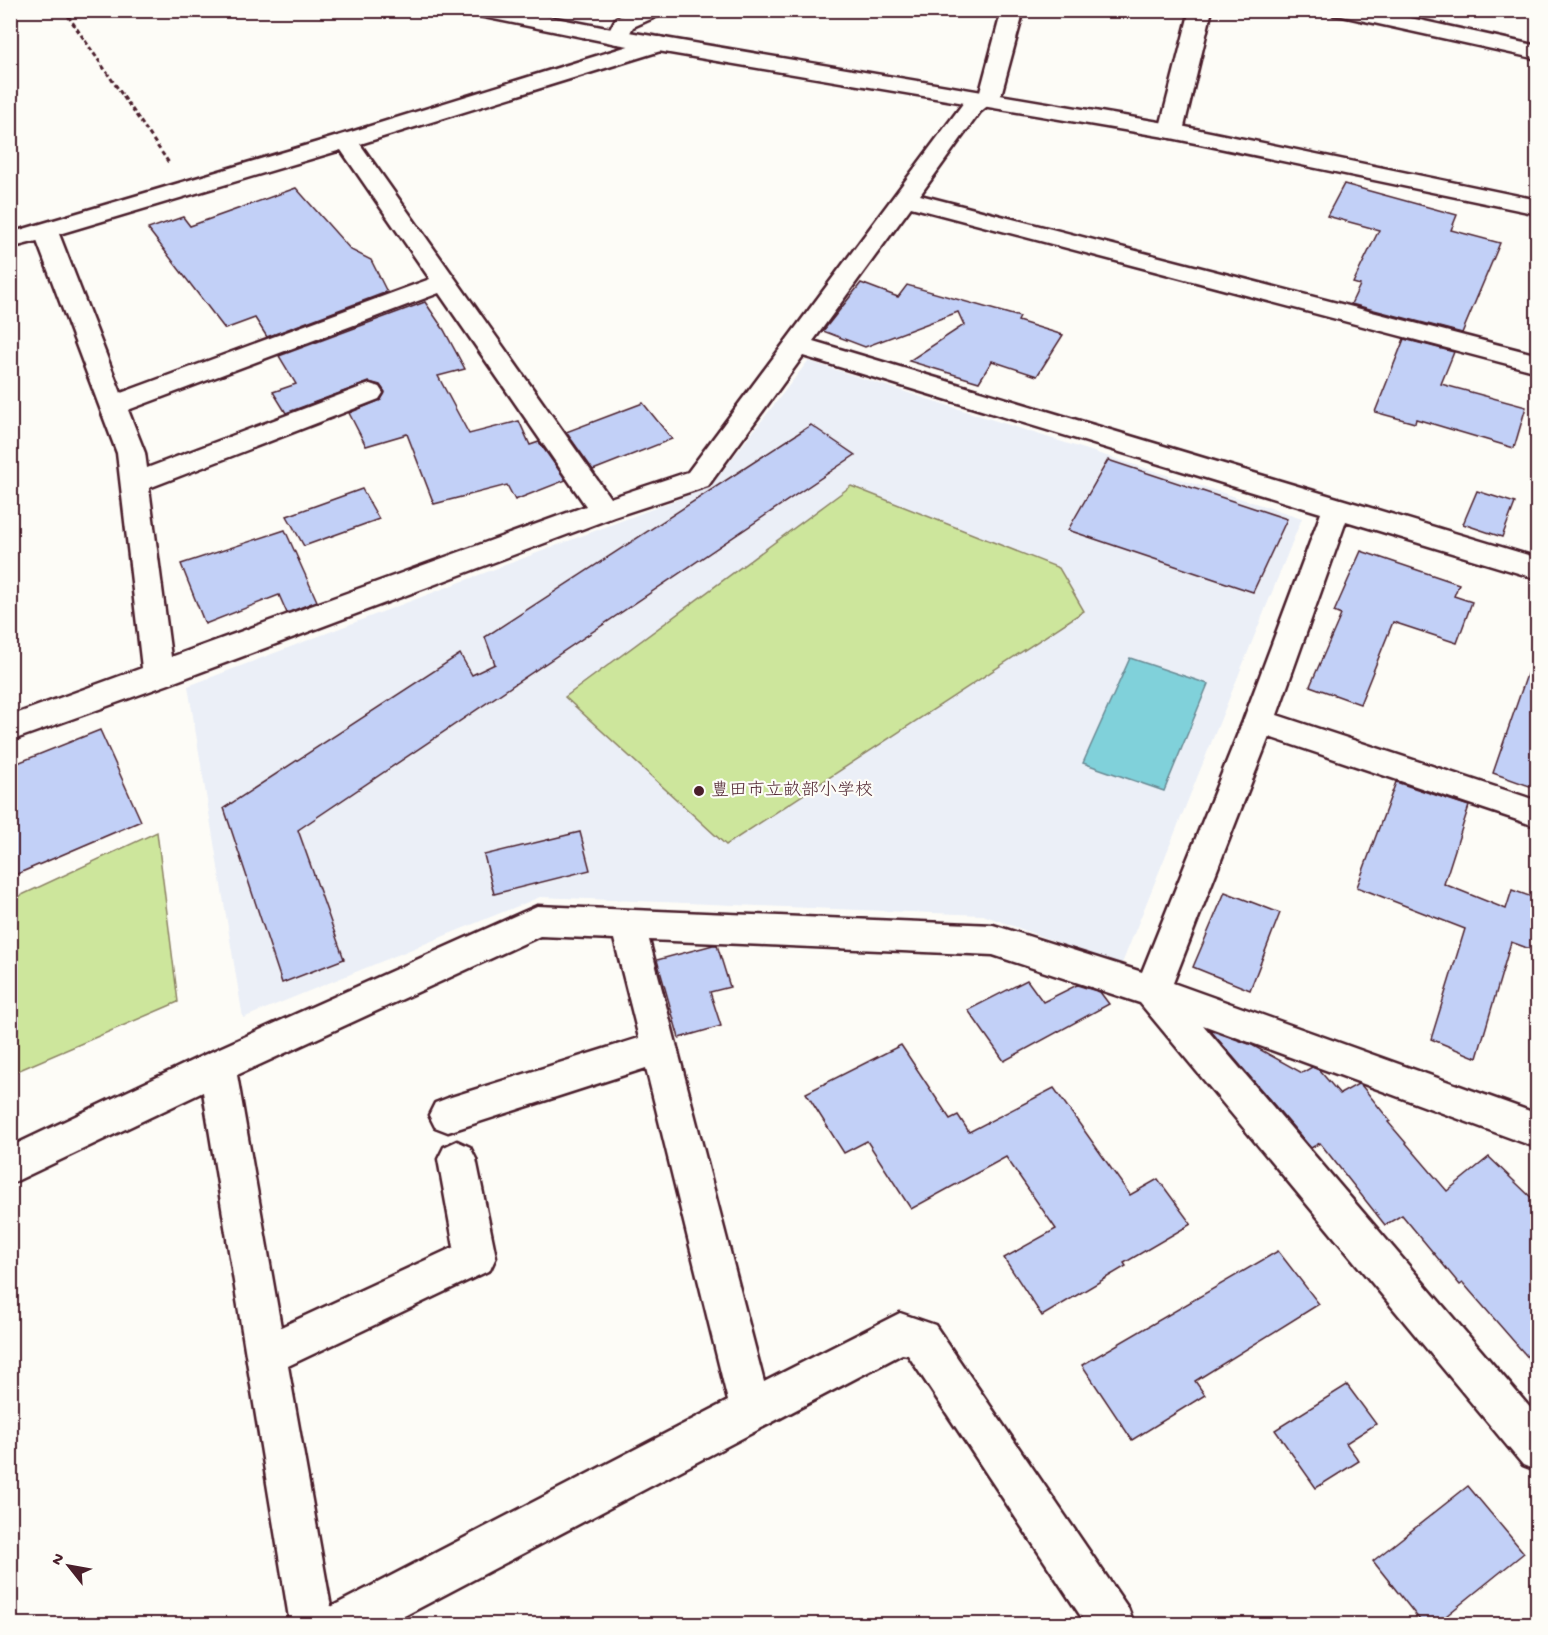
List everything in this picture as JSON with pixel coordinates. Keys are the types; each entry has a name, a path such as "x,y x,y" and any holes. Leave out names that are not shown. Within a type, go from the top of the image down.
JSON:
{"street":[{"path":"479,10 616,37 1171,131 1538,207"},
{"path":"616,37 624,23 652,10"},
{"path":"10,729 604,510 698,479 972,107 990,95 1013,10"},
{"path":"1171,131 1201,10"},
{"path":"1342,10 1538,53"},
{"path":"10,241 346,141 659,44"},
{"path":"346,141 604,510"},
{"path":"905,198 1538,364"},
{"path":"45,231 131,453 158,676"},
{"path":"113,406 445,282"},
{"path":"798,345 1538,569"},
{"path":"135,483 370,393"},
{"path":"1152,991 1259,722 1337,508"},
{"path":"1259,722 1538,814"},
{"path":"10,1166 217,1067 537,921 993,940 1152,991 1538,1131"},
{"path":"628,925 751,1410"},
{"path":"1152,991 1538,1450"},
{"path":"448,1115 659,1048"},
{"path":"217,1067 312,1624"},
{"path":"266,1355 476,1257 457,1159"},
{"path":"344,1624 900,1333 921,1339 1112,1624"}],"path":[{"path":"64,10 187,187"}],"shaded area":[{"name":"豊田市立畝部小学校","path":"808,361 1302,518 1121,966 983,915 540,897 243,1018 188,686 710,487"}],"green space":[{"path":"851,486 1059,568 1084,611 726,845 565,697"},
{"path":"157,832 178,1002 15,1072 10,1059 11,900"}],"water":[{"path":"1130,658 1208,684 1164,791 1083,763"}],"building":[{"path":"1344,184 1457,215 1451,230 1500,243 1462,333 1351,304 1360,285 1353,283 1379,230 1327,216"},
{"path":"296,188 351,250 371,260 387,292 267,337 255,318 225,329 148,229 183,217 190,226"},
{"path":"861,283 898,297 907,285 1020,317 1018,321 1063,335 1037,376 992,361 979,382 909,361 964,325 958,312 865,347 823,331"},
{"path":"425,302 444,330 465,369 438,376 469,434 519,421 530,445 539,442 566,480 515,500 507,485 434,504 407,434 366,446 349,413 381,400 385,392 380,385 369,382 286,413 273,392 296,384 279,356"},
{"path":"1404,339 1454,352 1441,384 1526,407 1514,448 1416,419 1415,423 1375,412"},
{"path":"643,403 672,439 593,470 566,432"},
{"path":"811,425 855,455 298,830 344,959 282,983 224,808 460,654 472,675 495,664 485,637"},
{"path":"1108,460 1287,519 1253,592 1068,530"},
{"path":"362,489 379,519 304,546 287,516"},
{"path":"1477,491 1515,503 1502,537 1463,524"},
{"path":"285,530 317,601 287,613 279,595 205,624 181,564"},
{"path":"1361,551 1459,584 1454,596 1472,602 1457,643 1393,622 1360,704 1310,686 1341,615 1334,612"},
{"path":"1532,660 1538,661 1538,789 1493,773"},
{"path":"100,730 141,821 10,877 10,766"},
{"path":"1396,782 1469,806 1444,884 1506,909 1512,890 1538,899 1538,952 1511,942 1477,1058 1431,1039 1465,929 1357,887"},
{"path":"580,832 590,870 494,894 484,855"},
{"path":"1225,892 1280,913 1250,990 1193,967"},
{"path":"717,945 730,987 710,992 721,1026 679,1038 657,960"},
{"path":"1027,980 1043,1002 1077,985 1100,992 1109,1004 1004,1061 968,1010"},
{"path":"1210,1030 1252,1045 1302,1073 1312,1067 1319,1070 1340,1094 1358,1084 1362,1086 1390,1121 1388,1122 1447,1191 1489,1157 1538,1204 1538,1369 1463,1283 1460,1285 1402,1215 1385,1225 1320,1143 1311,1148"},
{"path":"901,1045 950,1119 958,1115 969,1132 1054,1088 1130,1195 1158,1179 1191,1224 1124,1263 1126,1266 1042,1316 1004,1258 1056,1229 1006,1157 911,1209 867,1141 844,1153 806,1093"},
{"path":"1278,1251 1319,1304 1195,1381 1205,1395 1132,1440 1082,1365"},
{"path":"1347,1385 1376,1424 1346,1443 1359,1461 1316,1488 1275,1430"},
{"path":"1468,1486 1524,1553 1436,1624 1423,1624 1373,1561"}],"place":[{"name":"豊田市立畝部小学校","path":"699,791"}]}
